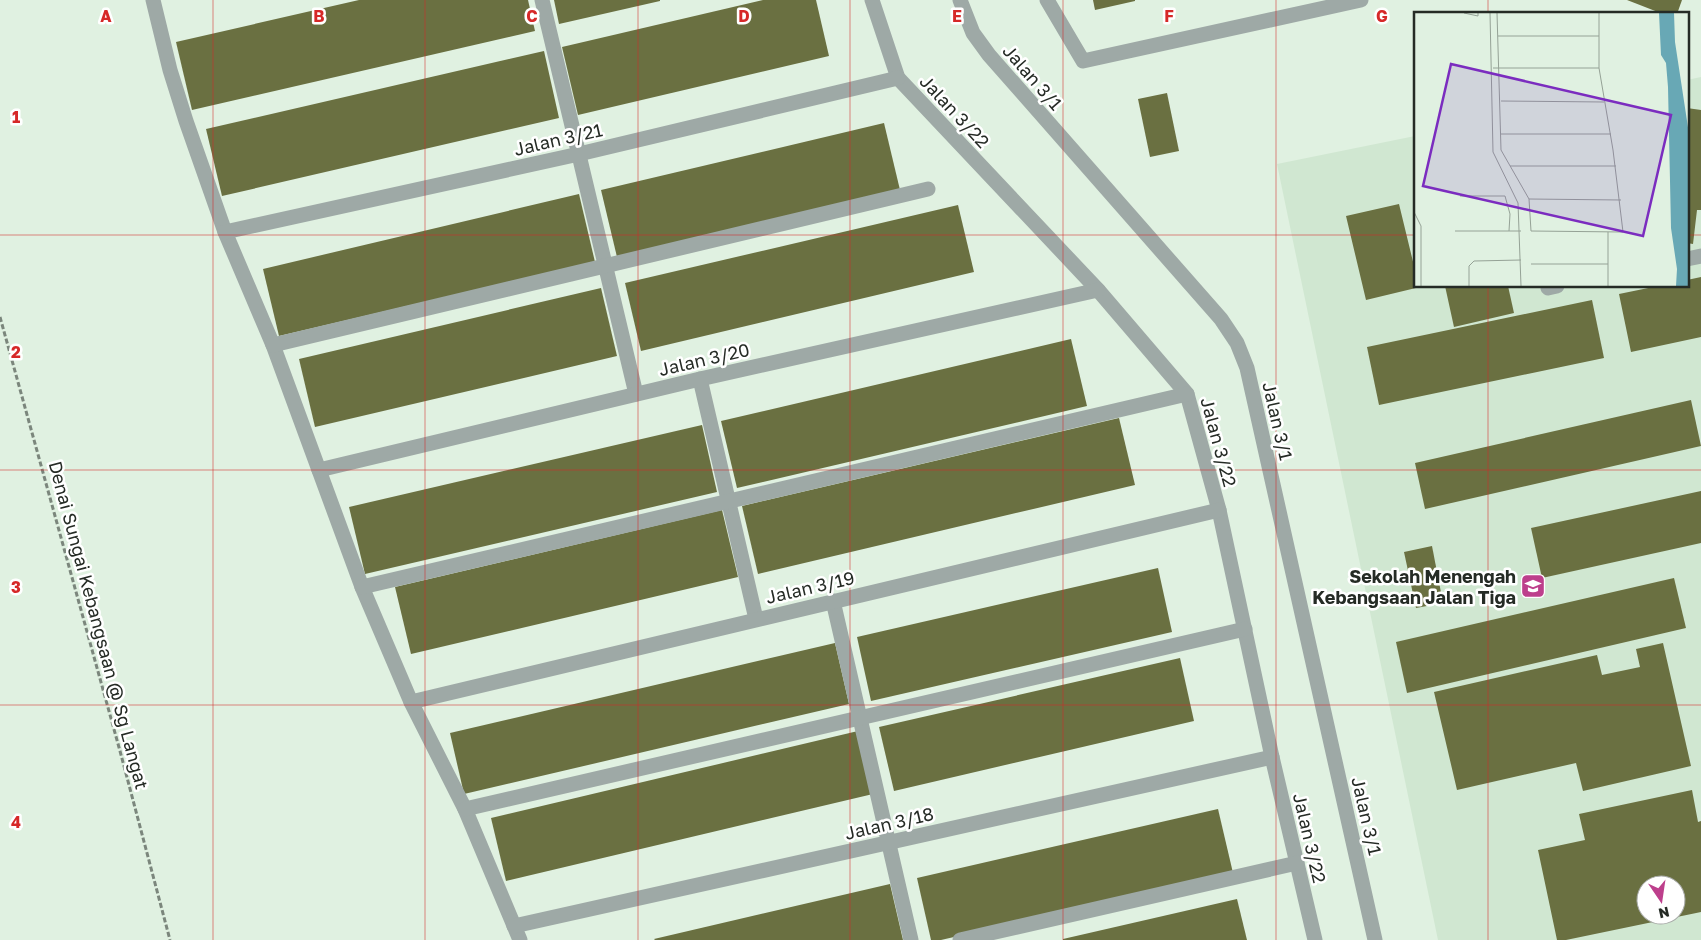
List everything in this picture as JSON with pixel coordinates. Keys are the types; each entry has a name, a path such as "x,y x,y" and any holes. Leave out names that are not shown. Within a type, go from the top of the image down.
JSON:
{"street":[{"path":"153,0 175,88 226,232 273,345 362,587 410,702 465,809 517,933"},
{"path":"542,0 636,394"},
{"name":"Jalan 3/22","path":"872,0 898,78 1098,290 1187,394 1218,510 1314,940"},
{"name":"Jalan 3/1","path":"960,0 974,33 990,55 1220,319 1237,343 1249,378 1376,940"},
{"path":"1047,0 1083,61 1361,0"},
{"name":"Jalan 3/21","path":"226,232 579,154 898,78"},
{"path":"273,345 928,189"},
{"path":"1688,259 1701,256"},
{"name":"Jalan 3/20","path":"319,470 700,379 1098,290"},
{"path":"700,379 756,619"},
{"path":"362,587 1187,394"},
{"name":"Jalan 3/19","path":"410,702 1218,510"},
{"path":"833,601 911,940"},
{"path":"465,809 1245,629"},
{"name":"Jalan 3/18","path":"517,933 889,842 1272,757"},
{"path":"960,940 1297,863"}],"path":[{"name":"Denai Sungai Kebangsaan @ Sg Langat","path":"0,318 120,751 170,940"}],"shaded area":[{"name":"Sekolah Menengah Kebangsaan Jalan Tiga","path":"1701,77 1701,940 1438,940 1277,164 1414,136 1414,288 1688,288 1688,80"}],"building":[{"path":"359,0 528,0 535,31 192,110 176,42"},
{"path":"554,0 660,0 660,1 559,24"},
{"path":"763,0 816,0 829,56 578,115 562,47"},
{"path":"1093,0 1135,0 1135,1 1095,10"},
{"path":"1627,0 1682,0 1678,12 1658,12"},
{"path":"544,51 559,118 222,196 206,129"},
{"path":"1167,93 1179,151 1150,157 1138,99"},
{"path":"1688,108 1701,110 1701,210 1697,210 1693,244 1688,243"},
{"path":"884,123 900,190 617,257 601,190"},
{"path":"579,194 595,262 279,336 263,269"},
{"path":"1399,204 1414,266 1414,288 1416,288 1366,300 1346,216"},
{"path":"958,205 974,272 641,351 625,283"},
{"path":"1701,277 1701,337 1631,352 1619,294 1648,288 1688,288 1688,280"},
{"path":"601,288 617,356 315,427 299,359"},
{"path":"1445,288 1508,288 1514,313 1454,327"},
{"path":"1592,300 1604,358 1379,405 1367,347"},
{"path":"1071,339 1087,406 737,488 721,421"},
{"path":"1691,400 1701,446 1425,509 1415,463"},
{"path":"1119,418 1135,485 758,574 742,506"},
{"path":"702,425 717,492 365,574 349,507"},
{"path":"1701,491 1701,543 1542,578 1531,528"},
{"path":"722,510 738,577 411,654 395,587"},
{"path":"1432,546 1443,603 1416,608 1404,552"},
{"path":"1158,568 1172,632 871,701 857,637"},
{"path":"1674,578 1686,628 1407,693 1396,642"},
{"path":"835,643 849,704 464,794 450,733"},
{"path":"1663,643 1691,766 1583,791 1576,763 1457,790 1434,692 1597,655 1602,675 1640,667 1636,649"},
{"path":"1180,658 1194,721 894,791 879,727"},
{"path":"858,731 873,794 506,881 491,818"},
{"path":"1692,790 1698,822 1701,821 1701,912 1686,915 1686,875 1636,875 1636,925 1638,925 1566,940 1557,940 1538,850 1585,840 1579,814"},
{"path":"1218,809 1233,873 941,940 931,940 917,878"},
{"path":"890,884 903,940 654,939"},
{"path":"1237,899 1247,940 1063,940 1063,939"}],"place":[{"name":"Sekolah Menengah Kebangsaan Jalan Tiga","path":"1533,586"}]}
